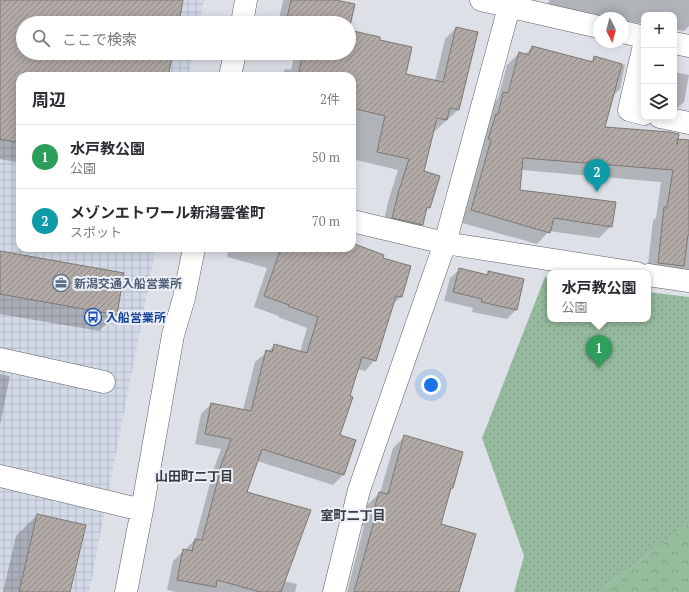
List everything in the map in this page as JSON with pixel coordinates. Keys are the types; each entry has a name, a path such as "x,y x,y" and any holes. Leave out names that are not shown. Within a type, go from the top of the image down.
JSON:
{"street":[{"path":"243,16 246,0"},
{"path":"482,0 511,3 593,25"},
{"path":"334,592 359,490 445,243 511,3"},
{"path":"629,33 641,36"},
{"path":"677,44 689,46"},
{"path":"641,113 629,110 643,48"},
{"path":"231,72 233,60"},
{"path":"674,120 689,123"},
{"path":"356,222 445,243 618,270"},
{"path":"126,592 173,335 184,298 193,252"},
{"path":"651,275 689,281"},
{"path":"0,359 104,382"},
{"path":"0,476 142,510"}],"shaded area":[{"path":"0,0 204,0 201,16 16,16 16,60 192,60 190,72 16,72 16,252 155,252 89,592 0,592"}],"green space":[{"path":"545,277 547,277 547,322 651,322 651,292 689,297 689,524 597,592 514,592 524,556 482,438"},
{"path":"689,524 689,592 597,592"}],"building":[{"path":"0,0 183,0 180,16 16,16 16,60 171,60 169,72 16,72 16,142 0,139"},
{"path":"291,0 336,0 355,4 352,16 288,16"},
{"path":"456,27 478,32 459,110 450,108 447,120 437,118 424,171 440,176 430,208 427,207 423,225 392,218 409,159 377,152 385,116 356,109 356,72 299,72 301,60 356,60 356,32 380,37 380,40 412,47 406,74 443,82"},
{"path":"532,46 593,62 594,56 622,64 605,127 670,132 679,134 678,139 689,140 689,235 684,266 658,263 664,207 667,207 673,170 523,158 520,190 616,202 612,227 554,218 550,233 471,210 491,140 488,139 496,114 498,115 503,92 508,93 519,52 529,55"},
{"path":"356,244 384,255 383,258 411,266 402,297 396,296 376,361 362,357 350,396 353,397 340,435 356,440 344,475 262,449 247,492 311,510 281,592 260,592 217,580 216,587 177,580 183,549 192,551 195,539 202,540 220,472 219,471 231,439 205,434 211,403 251,411 266,350 272,352 274,344 307,353 318,317 264,296 280,252 356,252"},
{"name":"新潟交通入船営業所","path":"0,251 124,273 117,315 0,294"},
{"path":"459,268 488,275 488,271 524,279 517,310 481,302 482,299 453,292"},
{"path":"404,435 463,452 441,524 476,534 459,592 354,592 376,514 373,513 379,492 388,494"},
{"path":"37,514 86,525 70,592 19,592"}],"place":[{"name":"メゾンエトワール新潟雲雀町","path":"597,192"},
{"name":"新潟交通入船営業所","path":"61,283"},
{"name":"入船営業所","path":"93,317"},
{"name":"水戸教公園","path":"599,368"}],"district":[{"name":"山田町二丁目","path":"194,476"},
{"name":"室町二丁目","path":"353,515"}]}
